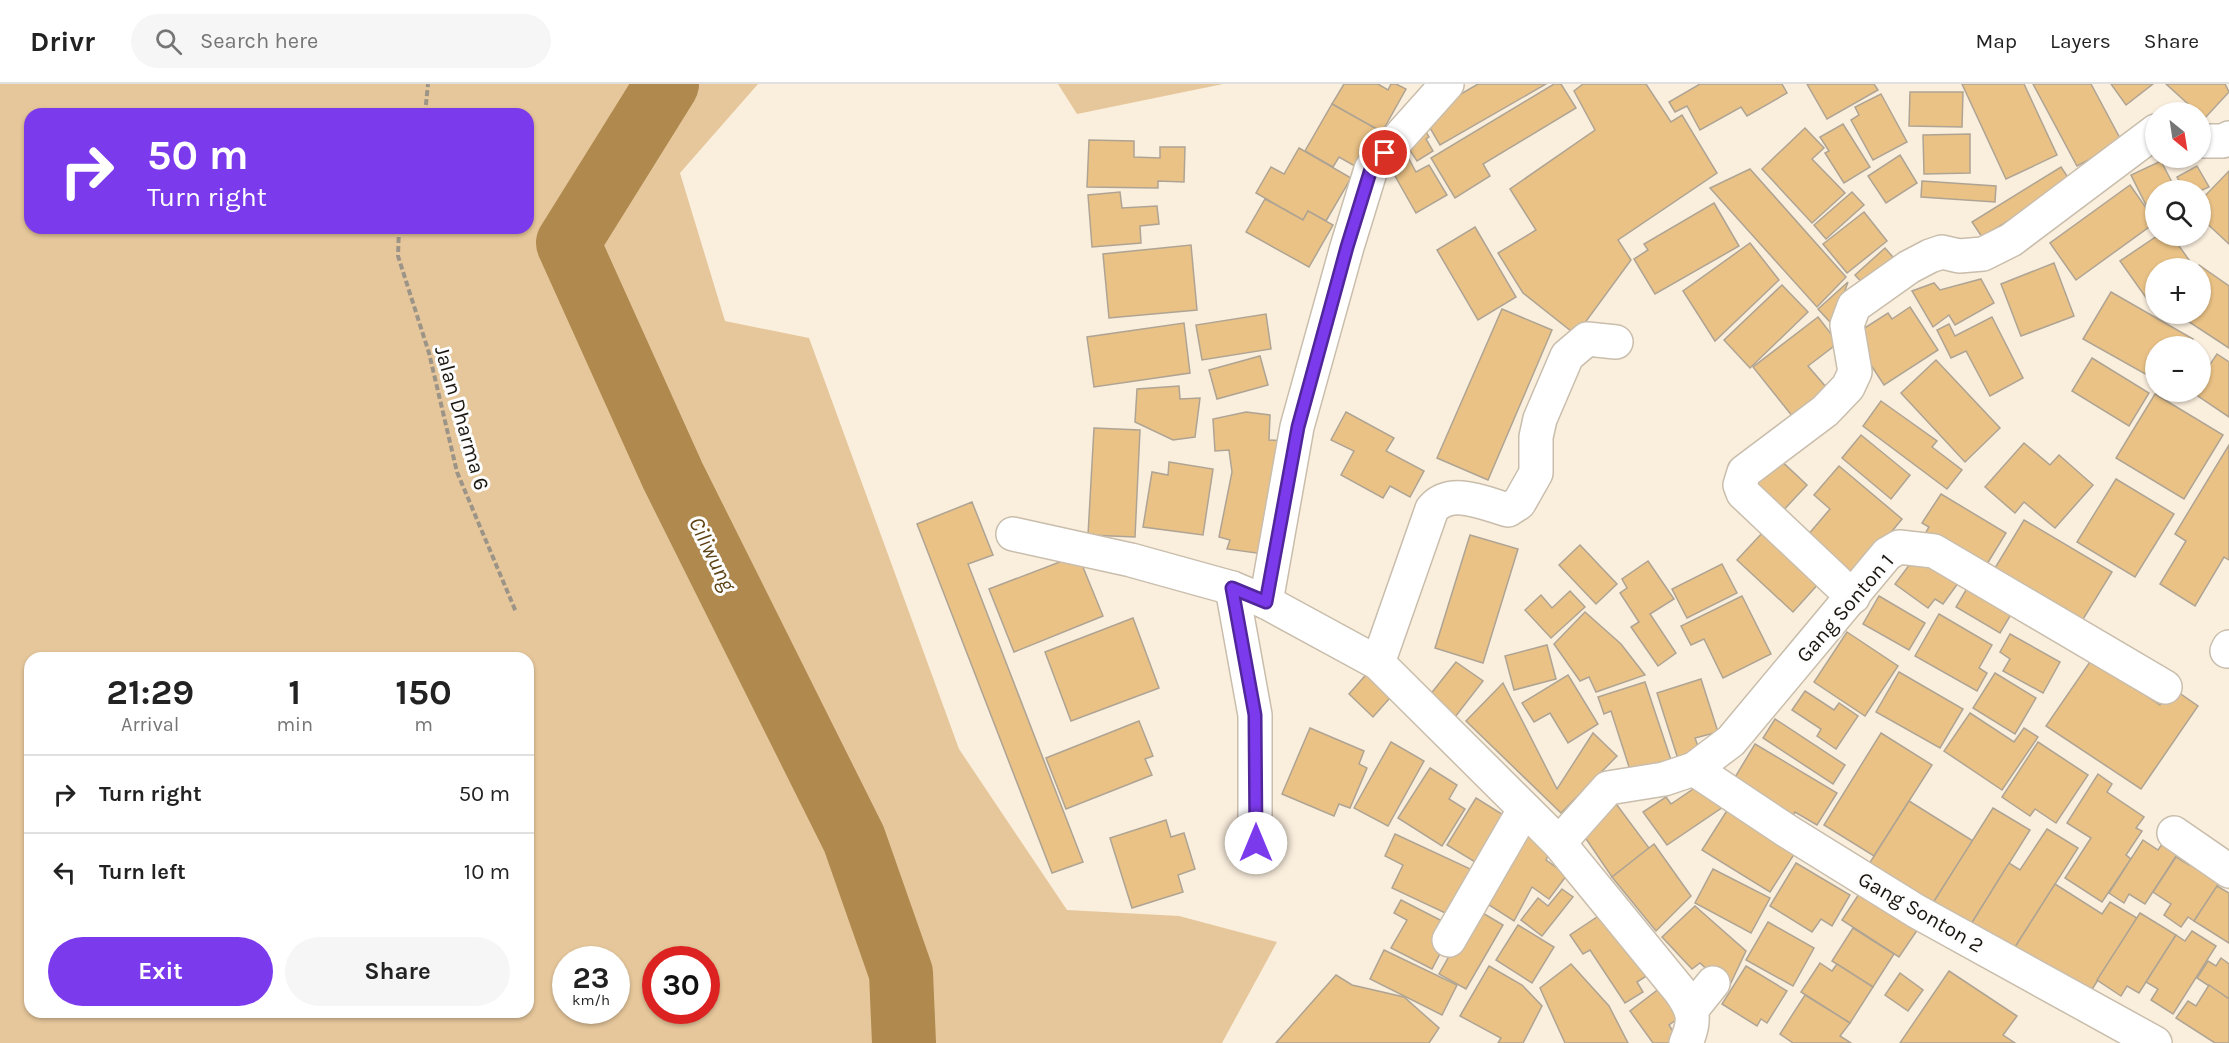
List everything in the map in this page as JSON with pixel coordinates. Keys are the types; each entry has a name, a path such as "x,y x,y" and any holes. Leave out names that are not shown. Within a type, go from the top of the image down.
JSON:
{"street":[{"path":"1266,602 1298,427 1347,247 1371,169 1447,84"},
{"path":"2211,141 2223,141 2229,138"},
{"path":"1853,597 1743,493 1740,485 1744,472 1825,411 1848,387 1855,372 1847,325 1854,306 1909,267 1930,256 1942,252 1959,256 1983,254 2012,240 2145,139"},
{"path":"1378,663 1432,509 1438,502 1457,498 1508,510 1519,503 1536,473 1536,437 1540,419 1567,356 1587,339 1616,342"},
{"path":"1014,534 1131,560 1232,588 1266,602 1378,663 1558,843 1692,1009 1693,1025 1686,1043"},
{"name":"Gang Sonton 1","path":"1558,843 1608,788 1664,779 1695,769 1731,741 1887,554 1899,547 1934,551 2165,687"},
{"path":"1232,588 1255,715 1256,843"},
{"name":"Gang Sonton 2","path":"1695,769 1787,831 1916,911 2155,1043"},
{"path":"1449,940 1524,810"},
{"path":"2174,833 2229,871"},
{"path":"1692,1009 1713,983"}],"path":[{"path":"426,108 428,84"},
{"name":"Jalan Dharma 6","path":"399,234 398,256 429,353 457,472 516,612"}],"shaded area":[{"path":"0,84 758,84 680,173 725,321 809,338 959,749 1067,910 1179,916 1277,942 1222,1043 0,1043"},
{"path":"1058,84 1223,84 1077,114"}],"building":[{"path":"1344,84 1378,84 1388,90 1391,84 1396,84 1406,89 1382,132 1332,104"},
{"path":"1478,84 1546,84 1440,145 1423,116"},
{"path":"1554,84 1561,84 1576,108 1483,164 1490,176 1455,198 1431,158"},
{"path":"1583,84 1646,84 1671,122 1682,115 1717,173 1618,240 1631,260 1576,335 1523,293 1498,253 1536,230 1510,189 1595,130 1574,91"},
{"path":"1700,84 1782,84 1787,93 1747,116 1741,107 1700,130 1687,106 1675,112 1669,102"},
{"path":"1807,84 1874,84 1878,90 1827,119"},
{"path":"1962,84 2024,84 2057,155 2006,179"},
{"path":"2033,84 2091,84 2122,142 2077,166"},
{"path":"2111,84 2153,84 2126,105"},
{"path":"2166,84 2225,84 2229,92 2211,111 2211,102 2186,102"},
{"path":"1910,92 1963,92 1962,127 1909,126"},
{"path":"1881,94 1907,142 1873,160 1851,120 1859,115 1855,107"},
{"path":"1332,104 1382,132 1360,169 1339,157 1333,167 1305,151"},
{"path":"1843,124 1870,167 1844,183 1825,153 1829,151 1820,137"},
{"path":"1805,128 1824,148 1812,159 1845,193 1812,223 1762,169"},
{"path":"1425,130 1429,137 1426,139 1433,151 1417,161 1405,143"},
{"path":"1970,134 1970,173 1924,174 1923,135"},
{"path":"1089,140 1134,141 1134,157 1160,158 1160,147 1185,147 1184,182 1158,181 1158,188 1087,187"},
{"path":"1299,148 1351,178 1326,221 1308,211 1303,220 1256,193 1271,167 1284,174"},
{"path":"1404,150 1416,172 1429,165 1447,195 1416,213 1386,160"},
{"path":"1900,155 1917,183 1886,203 1868,176"},
{"path":"2061,167 2071,182 1982,237 1972,222"},
{"path":"2146,168 2165,168 2171,180 2145,180 2145,203 2131,175"},
{"path":"2193,168 2198,168 2205,180 2179,180 2177,177"},
{"path":"1750,169 1846,277 1817,307 1710,188"},
{"path":"2229,171 2229,244 2211,227 2211,190"},
{"path":"1922,181 1996,186 1995,202 1921,197"},
{"path":"2130,185 2145,206 2145,230 2076,280 2050,243"},
{"path":"1120,192 1122,208 1157,206 1159,224 1140,226 1141,243 1092,247 1088,195"},
{"path":"1852,192 1864,205 1826,239 1814,225"},
{"path":"1265,199 1303,220 1308,211 1333,225 1309,267 1246,232"},
{"path":"1714,203 1739,246 1655,294 1634,259 1648,250 1644,244"},
{"path":"1864,212 1887,241 1847,273 1823,244"},
{"path":"1475,227 1516,297 1478,320 1437,250"},
{"path":"1750,243 1779,280 1715,341 1683,291"},
{"path":"2145,244 2145,246 2179,246 2188,258 2145,258 2145,296 2120,261"},
{"path":"1191,245 1197,310 1109,318 1103,254"},
{"path":"1885,248 1899,264 1870,291 1855,275"},
{"path":"2054,263 2074,316 2021,336 2001,284"},
{"path":"2211,273 2229,286 2229,348 2192,324 2211,324"},
{"path":"1981,279 1994,303 1955,325 1949,315 1933,327 1912,291 1934,283 1940,290"},
{"path":"1848,282 1835,318 1831,323 1818,309"},
{"path":"1782,285 1808,312 1750,368 1724,340"},
{"path":"2111,292 2145,311 2145,324 2167,324 2188,336 2145,336 2145,374 2083,339"},
{"path":"1910,307 1938,350 1884,385 1852,336 1888,313 1892,319"},
{"path":"1502,309 1552,330 1488,480 1437,458"},
{"path":"1266,314 1271,349 1202,360 1196,325"},
{"path":"1818,317 1838,343 1808,366 1832,394 1797,422 1753,367"},
{"path":"1992,317 2023,378 1990,396 1966,351 1951,358 1937,330 1949,324 1955,336"},
{"path":"1184,323 1190,373 1094,387 1087,337"},
{"path":"2217,354 2229,362 2229,417 2207,402 2211,402 2211,363"},
{"path":"1260,356 1268,385 1217,399 1209,370"},
{"path":"2092,358 2145,391 2145,400 2129,426 2072,391"},
{"path":"1936,360 2000,428 1965,462 1901,393"},
{"path":"1179,386 1180,399 1200,398 1195,437 1173,440 1135,422 1137,389"},
{"path":"1881,401 1937,441 1932,447 1962,470 1947,489 1863,426"},
{"path":"2150,402 2168,402 2223,435 2184,499 2116,458"},
{"path":"1246,412 1270,415 1269,440 1286,441 1271,555 1227,549 1230,540 1219,537 1232,472 1229,450 1215,451 1213,419"},
{"path":"1346,412 1394,438 1386,451 1424,471 1410,497 1390,486 1383,498 1341,475 1354,451 1331,440"},
{"path":"1094,428 1140,430 1135,537 1088,535"},
{"path":"1861,435 1910,475 1891,499 1842,458"},
{"path":"2024,443 2050,465 2059,455 2093,485 2055,528 2024,502 2015,513 1985,487"},
{"path":"2229,445 2229,560 2224,557 2195,606 2160,584 2186,541 2175,534"},
{"path":"1776,456 1807,485 1779,515 1748,487"},
{"path":"1169,462 1213,469 1203,535 1143,527 1152,472 1168,475"},
{"path":"1839,466 1902,519 1850,582 1802,542 1830,509 1814,495"},
{"path":"2116,479 2174,514 2135,577 2077,542"},
{"path":"1941,494 2006,533 1987,564 1922,539 1929,527 1922,523"},
{"path":"972,502 993,555 968,564 1083,862 1052,873 917,524"},
{"path":"2024,520 2112,572 2077,629 1995,568"},
{"path":"1764,531 1820,582 1793,612 1737,560"},
{"path":"1470,535 1518,549 1483,663 1435,648"},
{"path":"1580,545 1617,584 1596,604 1559,565"},
{"path":"1934,553 1964,575 1943,604 1935,599 1928,608 1895,584 1913,560 1924,567"},
{"path":"1078,555 1103,616 1014,652 989,589"},
{"path":"1648,561 1674,599 1650,614 1676,653 1658,666 1631,627 1639,622 1620,593 1627,588 1622,579"},
{"path":"1722,564 1737,593 1687,618 1672,589"},
{"path":"1969,585 2013,611 2000,633 1956,607"},
{"path":"1570,591 1585,607 1551,638 1525,610 1541,595 1552,608"},
{"path":"1742,596 1771,654 1723,678 1704,639 1691,645 1681,626"},
{"path":"1879,596 1925,623 1909,650 1863,624"},
{"path":"1585,612 1621,644 1645,675 1596,692 1589,677 1580,681 1554,644"},
{"path":"1939,614 1992,645 1979,668 1987,673 1977,691 1915,656"},
{"path":"1133,618 1159,688 1071,721 1045,652"},
{"path":"1847,632 1898,666 1865,716 1814,682"},
{"path":"2010,634 2060,662 2043,693 2003,671 2010,659 2000,652"},
{"path":"1547,645 1556,679 1514,690 1505,656"},
{"path":"2092,659 2160,705 2172,688 2198,706 2141,789 2046,726"},
{"path":"1456,662 1483,681 1452,721 1426,700"},
{"path":"1371,669 1396,691 1373,717 1349,694"},
{"path":"1899,672 1963,709 1940,748 1876,712"},
{"path":"1995,673 2036,698 2015,734 1973,708"},
{"path":"1568,675 1598,724 1568,743 1550,713 1534,722 1522,703"},
{"path":"1701,679 1718,732 1695,738 1700,752 1678,759 1657,693"},
{"path":"1645,682 1673,766 1631,773 1611,711 1604,714 1598,697"},
{"path":"1503,683 1557,789 1593,733 1617,756 1561,813 1466,721"},
{"path":"1805,691 1834,710 1839,703 1858,716 1836,749 1817,736 1821,729 1792,710"},
{"path":"1970,713 2014,742 2024,728 2038,737 2002,790 1944,751"},
{"path":"1775,719 1845,765 1833,784 1763,738"},
{"path":"1139,721 1153,756 1145,759 1152,775 1066,809 1046,758"},
{"path":"1310,728 1364,751 1359,764 1367,768 1350,808 1339,804 1334,816 1282,794"},
{"path":"1881,733 1932,765 1874,856 1824,825"},
{"path":"1391,742 1424,761 1388,826 1354,808"},
{"path":"2038,742 2088,775 2056,823 2035,809 2030,816 2002,797"},
{"path":"1755,744 1837,793 1817,825 1795,812 1790,820 1731,784"},
{"path":"1430,768 1457,785 1449,799 1465,809 1442,846 1398,818"},
{"path":"2098,774 2112,784 2107,792 2144,817 2136,828 2142,831 2126,855 2131,859 2102,902 2065,878 2091,838 2067,823"},
{"path":"1705,781 1723,807 1667,845 1643,812 1666,797 1671,804"},
{"path":"1608,793 1649,848 1612,877 1578,827"},
{"path":"1476,798 1505,816 1485,868 1447,845"},
{"path":"1909,801 1973,841 1926,914 1862,875"},
{"path":"1993,808 2030,830 1968,929 1931,906"},
{"path":"1728,809 1800,845 1770,892 1702,850"},
{"path":"1166,820 1171,837 1184,833 1195,869 1178,875 1183,892 1132,908 1110,838"},
{"path":"1523,821 1554,844 1546,860 1567,875 1549,899 1532,887 1514,921 1486,903"},
{"path":"2047,829 2078,848 2010,955 1968,929 2009,863 2020,870"},
{"path":"1395,834 1479,873 1458,919 1392,888 1403,865 1385,856"},
{"path":"2143,840 2158,850 2165,840 2180,850 2145,904 2129,894 2124,903 2109,893"},
{"path":"1654,844 1691,896 1656,931 1612,877"},
{"path":"2195,855 2220,882 2194,921 2188,917 2181,927 2164,915 2171,904 2153,892 2176,857 2189,865"},
{"path":"1796,863 1850,895 1832,926 1821,919 1812,932 1770,906"},
{"path":"1713,869 1770,898 1751,933 1695,903"},
{"path":"2055,884 2102,914 2110,902 2137,918 2091,991 2010,955"},
{"path":"2217,886 2229,893 2229,943 2194,921"},
{"path":"1562,889 1573,897 1542,936 1521,920 1538,898 1548,906"},
{"path":"1859,894 1922,923 1899,957 1842,920"},
{"path":"1401,900 1454,927 1432,969 1391,948 1407,920 1394,913"},
{"path":"1695,906 1746,951 1728,989 1700,963 1692,969 1662,937"},
{"path":"1476,909 1503,925 1466,989 1439,974"},
{"path":"1609,909 1651,973 1637,982 1643,992 1625,1003 1590,950 1583,954 1570,935"},
{"path":"2140,913 2176,935 2139,993 2127,986 2121,996 2097,980"},
{"path":"1768,922 1814,948 1793,986 1746,960"},
{"path":"1518,925 1554,947 1532,983 1496,960"},
{"path":"1853,928 1894,954 1873,987 1832,961"},
{"path":"2192,931 2216,946 2173,1014 2151,1000 2158,989 2146,982 2176,935 2185,941"},
{"path":"1384,950 1457,985 1442,1015 1370,979"},
{"path":"2221,958 2229,964 2229,999 2197,978 2208,961 2216,966"},
{"path":"1820,963 1832,971 1837,964 1873,987 1850,1023 1801,992"},
{"path":"1571,964 1609,1006 1628,1043 1565,1043 1540,988"},
{"path":"1489,966 1522,985 1542,1006 1523,1043 1498,1043 1501,1038 1460,1016"},
{"path":"1746,966 1787,991 1767,1023 1761,1019 1757,1026 1722,1004"},
{"path":"1949,971 2017,1016 2003,1035 2015,1043 1900,1043"},
{"path":"1900,973 1923,990 1908,1011 1885,995"},
{"path":"1336,975 1352,985 1404,997 1439,1028 1429,1043 1276,1043"},
{"path":"1664,985 1686,1013 1669,1025 1680,1043 1653,1043 1630,1011"},
{"path":"2209,985 2229,999 2229,1043 2215,1043 2176,1018 2188,1001 2196,1006"},
{"path":"1805,995 1850,1023 1840,1036 1851,1043 1793,1043 1780,1034"}],"waterway":[{"name":"Ciliwung","path":"667,84 568,243 673,476 854,839 901,973 904,1043"}],"route":[{"path":"1256,843 1255,715 1232,588 1266,602 1298,427 1347,247 1371,169 1385,153"}]}
